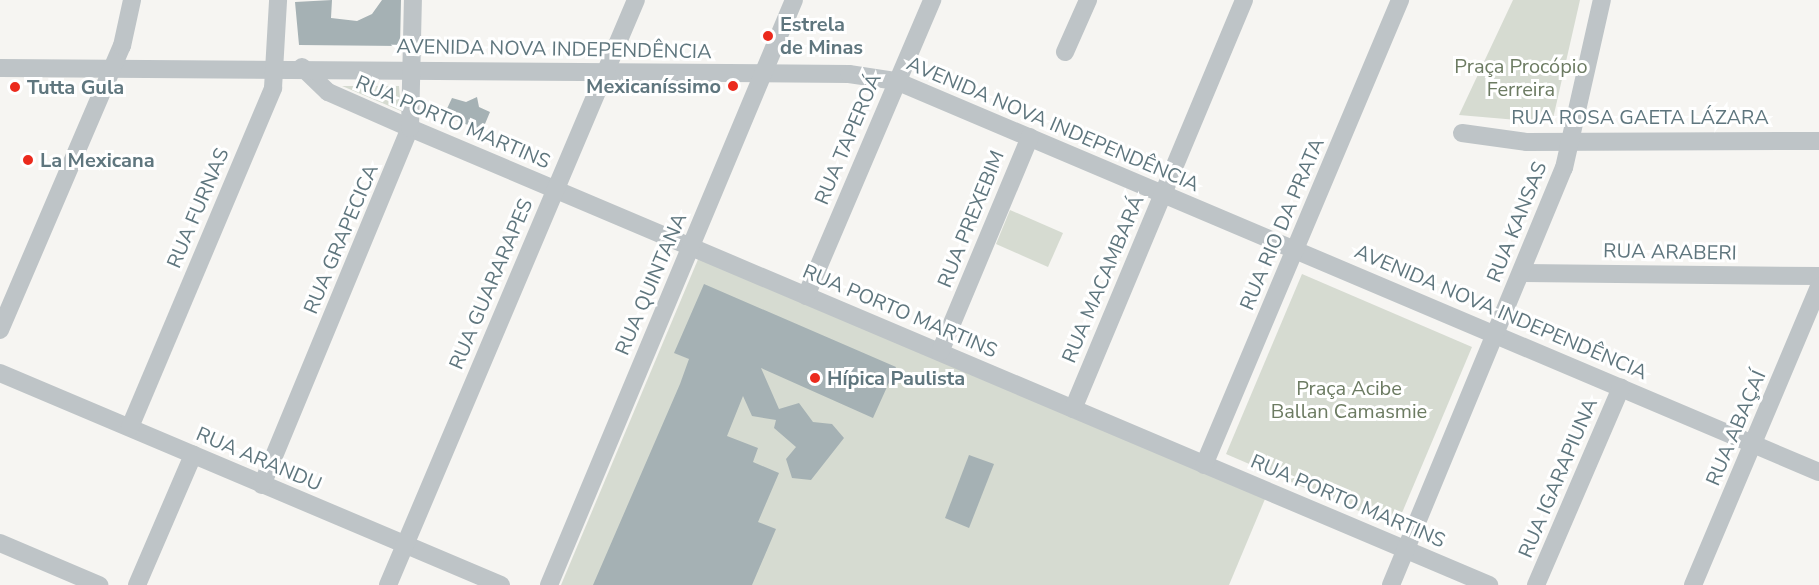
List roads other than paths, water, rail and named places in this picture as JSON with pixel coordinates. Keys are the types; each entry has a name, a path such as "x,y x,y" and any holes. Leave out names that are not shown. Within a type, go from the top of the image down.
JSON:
{"street":[{"path":"0,330 111,69 132,0"},
{"name":"RUA FURNAS","path":"130,428 273,88 277,66 278,0"},
{"name":"RUA GRAPECICA","path":"262,485 410,128 413,0"},
{"name":"RUA GUARARAPES","path":"388,585 636,0"},
{"name":"RUA QUINTANA","path":"549,585 794,0"},
{"name":"RUA TAPEROÁ","path":"806,296 932,0"},
{"path":"1065,52 1089,0"},
{"name":"RUA MACAMBARÁ","path":"1073,409 1244,0"},
{"name":"RUA RIO DA PRATA","path":"1204,465 1400,0"},
{"name":"RUA KANSAS","path":"1391,585 1496,335 1571,143 1602,0"},
{"name":"AVENIDA NOVA INDEPENDÊNCIA","path":"0,68 111,69 277,66 604,73 849,74 896,81 1819,472"},
{"name":"RUA PORTO MARTINS","path":"302,67 328,92 410,128 1489,585"},
{"name":"RUA ROSA GAETA LÁZARA","path":"1462,133 1571,143 1819,141"},
{"name":"RUA PREXEBIM","path":"940,352 1030,137"},
{"name":"RUA ARABERI","path":"1521,273 1819,276"},
{"name":"RUA ABAÇAÍ","path":"1693,585 1819,287"},
{"name":"RUA ARANDU","path":"0,373 404,546 501,585"},
{"name":"RUA IGARAPIUNA","path":"1536,585 1621,388"},
{"path":"137,585 193,455"},
{"path":"0,543 99,585"}],"place":[{"name":"Estrela de Minas","path":"768,36"},
{"name":"Mexicaníssimo","path":"733,86"},
{"name":"Tutta Gula","path":"15,87"},
{"name":"La Mexicana","path":"28,160"},
{"name":"Hípica Paulista","path":"815,378"}],"park label":[{"name":"Praça Procópio Ferreira","path":"1521,78"},
{"name":"Praça Acibe Ballan Camasmie","path":"1349,400"}]}
